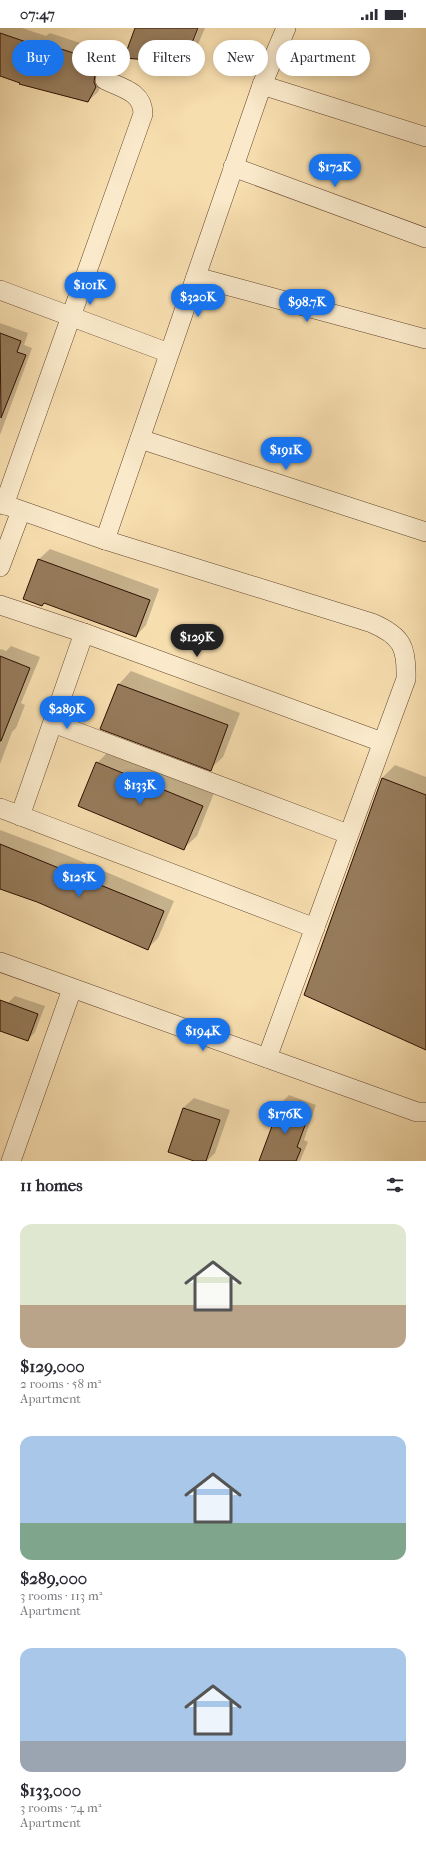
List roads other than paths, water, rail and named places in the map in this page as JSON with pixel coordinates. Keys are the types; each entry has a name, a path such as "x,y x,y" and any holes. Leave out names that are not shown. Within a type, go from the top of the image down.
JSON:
{"street":[{"path":"105,540 233,167 262,85 286,28"},
{"path":"0,567 8,506 71,315 143,114 142,102 133,92 105,80"},
{"path":"262,85 426,137"},
{"path":"233,167 426,238"},
{"path":"196,277 426,339"},
{"path":"0,290 71,315 169,353"},
{"path":"140,439 426,532"},
{"path":"8,506 105,540 372,623 389,630 400,642 407,660 406,679 267,1058"},
{"path":"0,605 84,633 382,742"},
{"path":"20,816 84,633"},
{"path":"52,723 348,834"},
{"path":"0,808 315,928"},
{"path":"0,962 423,1114"},
{"path":"11,1161 72,989"}]}
